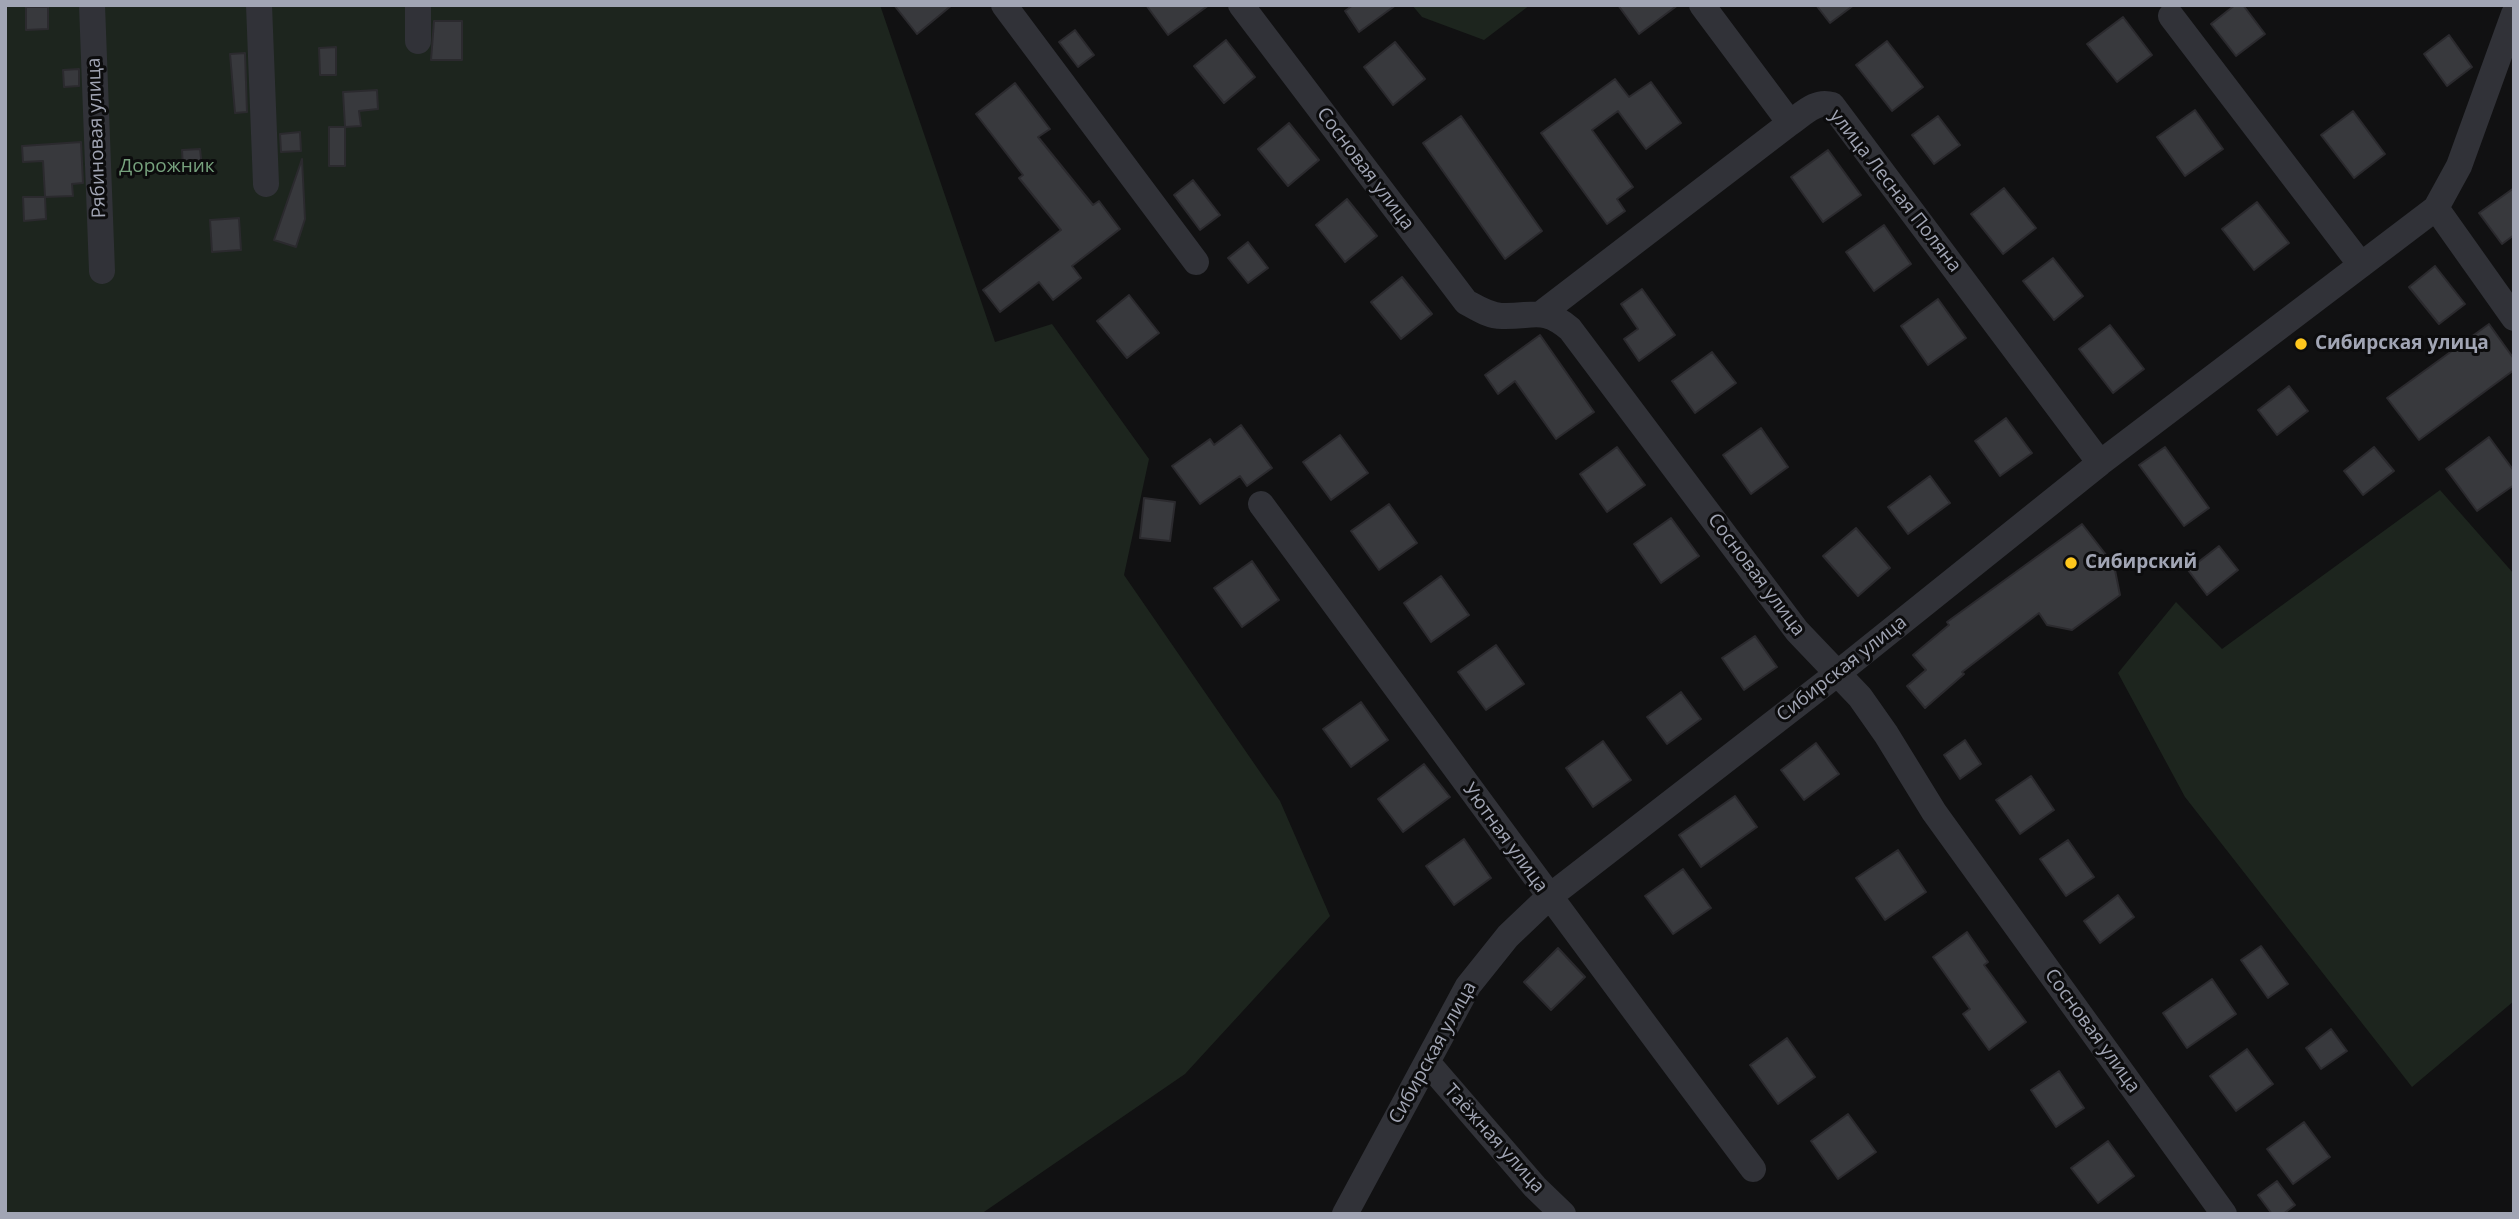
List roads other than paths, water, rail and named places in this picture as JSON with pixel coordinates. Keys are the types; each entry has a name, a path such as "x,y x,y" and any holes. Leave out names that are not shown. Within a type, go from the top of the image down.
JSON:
{"street":[{"name":"Рябиновая улица","path":"92,5 102,271"},
{"path":"259,5 266,184"},
{"path":"418,5 418,41"},
{"path":"1004,5 1196,261"},
{"name":"Сосновая улица","path":"1241,5 1466,302 1499,317 1542,313 1559,319 1570,329 1797,631 1860,697 1934,812 2224,1214"},
{"path":"1702,5 1790,123"},
{"name":"Сибирская улица","path":"1345,1214 1468,986 1508,936 1549,897 1838,673 2101,463 2436,208 2459,166 2514,14"},
{"path":"2171,16 2361,264"},
{"name":"улица Лесная Поляна","path":"1542,313 1790,123 1814,106 1823,103 1832,105 2101,463"},
{"path":"2436,208 2514,318"},
{"name":"Уютная улица","path":"1261,504 1549,897 1753,1169"},
{"name":"Таёжная улица","path":"1427,1062 1535,1186 1563,1214"}],"place":[{"name":"Сибирская улица","path":"2301,344"},
{"name":"Сибирский","path":"2071,563"}],"park label":[{"name":"Дорожник","path":"167,167"}]}
